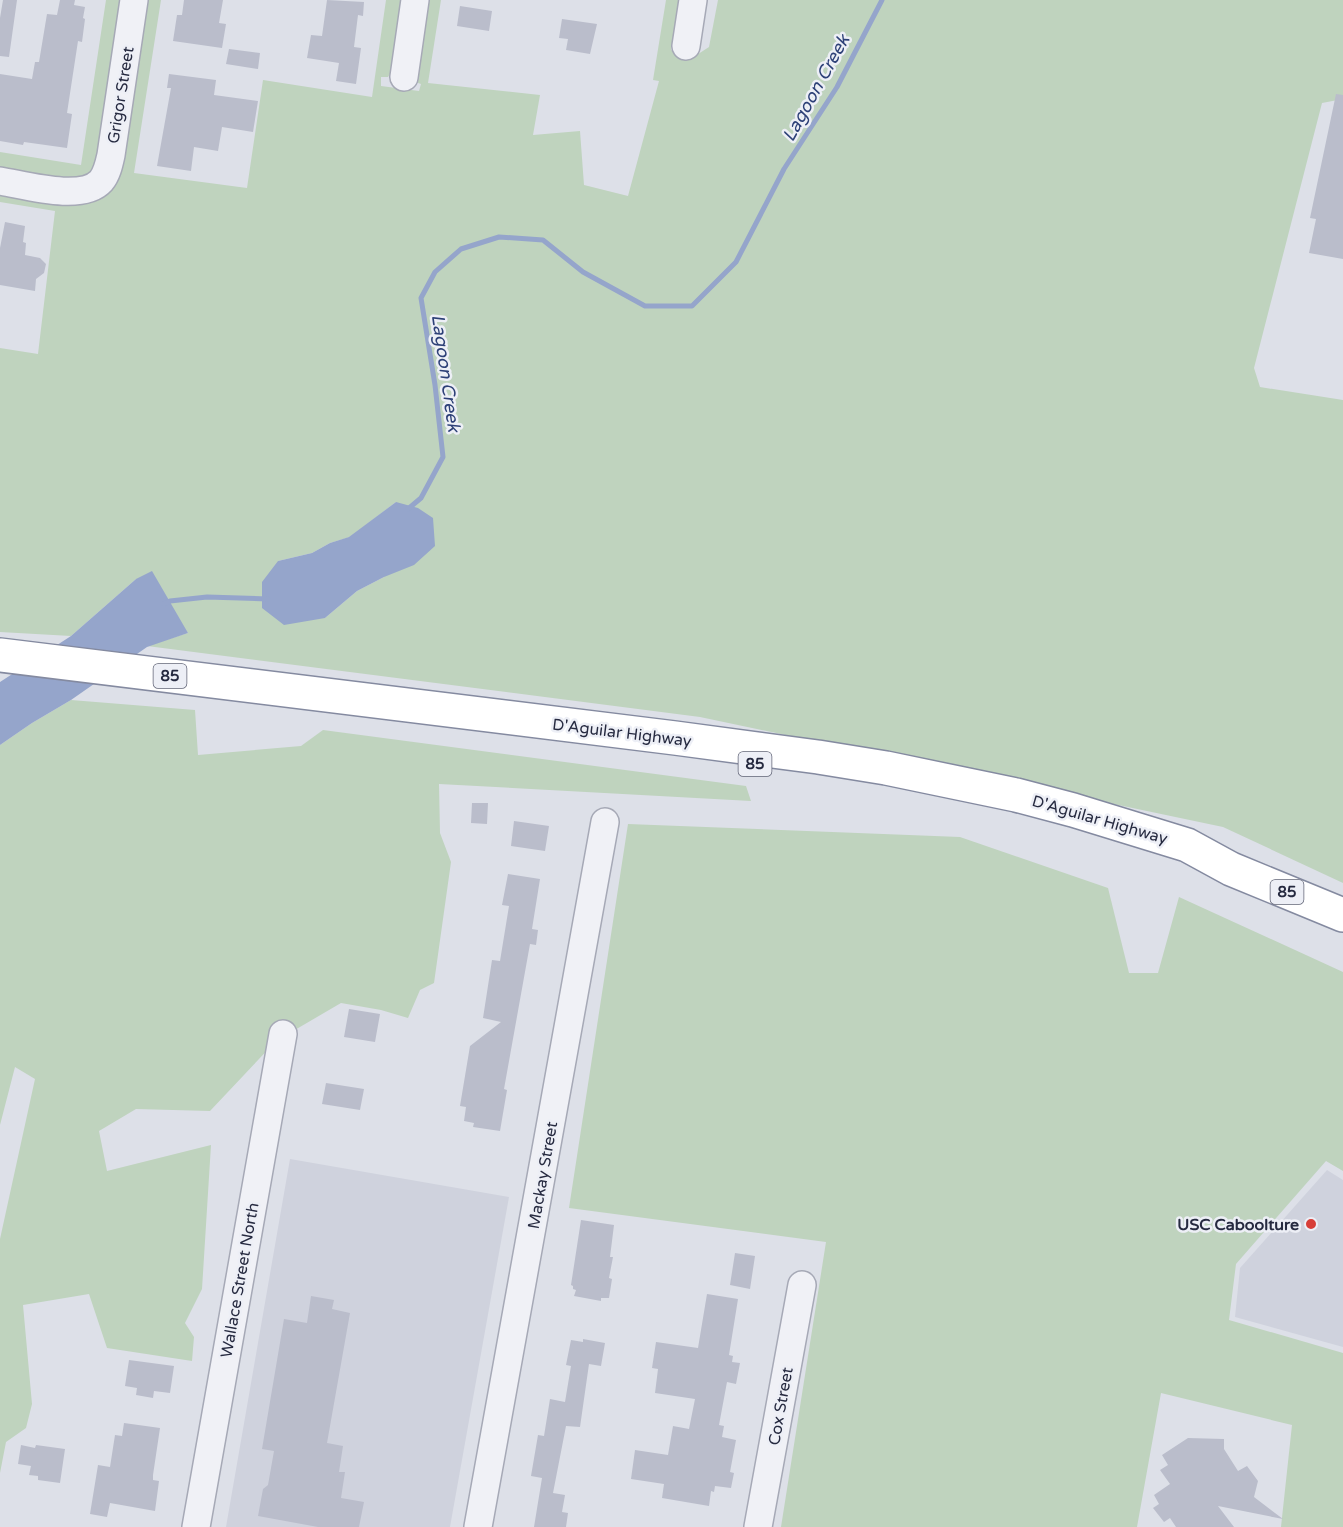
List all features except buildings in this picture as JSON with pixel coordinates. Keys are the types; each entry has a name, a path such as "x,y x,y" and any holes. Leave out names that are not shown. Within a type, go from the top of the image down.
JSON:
{"highway":[{"name":"D'Aguilar Highway","path":"0,656 804,770 886,784 966,800 1117,839 1181,859 1231,869 1343,915"},
{"name":"D'Aguilar Highway","path":"0,670 330,704"}],"street":[{"name":"Grigor Street","path":"0,181 70,192 83,190 102,180 111,154 134,0"},
{"path":"404,77 416,0"},
{"path":"686,46 693,0"},
{"name":"Mackay Street","path":"478,1527 605,822"},
{"name":"Wallace Street North","path":"196,1527 283,1034"},
{"name":"Cox Street","path":"758,1527 802,1285"}],"shaded area":[{"path":"290,1159 509,1197 450,1527 226,1527"},
{"name":"USC Caboolture","path":"1327,1170 1343,1180 1343,1347 1235,1317 1240,1268"}],"green space":[{"path":"106,0 123,0 98,158 93,169 84,176 67,178 0,168 0,152 81,165"},
{"path":"146,0 161,0 134,173 247,188 263,80 372,97 386,0 402,0 390,74 388,77 381,77 381,86 419,91 421,84 415,82 425,0 441,0 428,83 540,95 533,135 580,131 584,185 628,196 659,81 653,80 666,0 680,0 671,50 692,58 709,47 718,0 1343,0 1343,99 1322,103 1254,368 1260,387 1343,400 1343,883 1223,827 700,717 147,646 188,633 136,579 71,636 0,632 0,348 38,354 55,211 0,202 0,192 89,199","holes":["396,502 384,577 357,591 325,618 278,561 312,553 330,543 350,537"]},
{"path":"71,700 195,710 198,755 301,746 323,730 746,786 751,801 439,784 440,833 451,862 434,983 420,990 408,1018 381,1010 341,1003 276,1041 210,1111 136,1109 99,1131 107,1171 211,1145 202,1289 185,1323 194,1337 192,1361 107,1348 89,1294 23,1305 32,1404 26,1428 6,1442 0,1473 0,1239 35,1079 15,1067 0,1125 0,745"},
{"path":"628,824 960,837 1108,888 1129,973 1158,973 1179,897 1343,972 1343,1171 1326,1161 1236,1264 1229,1320 1343,1353 1343,1527 1281,1527 1292,1425 1161,1393 1137,1527 781,1527 826,1242 569,1208"}],"water":[{"path":"396,502 418,508 433,518 435,546 414,565 357,591 325,618 284,625 262,608 262,582 278,561 312,553 330,543 349,537"},
{"path":"152,571 188,633 147,647 71,700 0,745 0,682 71,636 136,579"}],"waterway":[{"name":"Lagoon Creek","path":"408,509 421,498 443,457 435,385 421,298 435,272 461,249 499,237 543,240 583,272 645,306 692,306 736,262 784,169 837,87 882,0"},
{"name":"Lagoon Creek","path":"164,604 170,601 207,597 268,599"}],"place":[{"name":"USC Caboolture","path":"1311,1224"}]}
